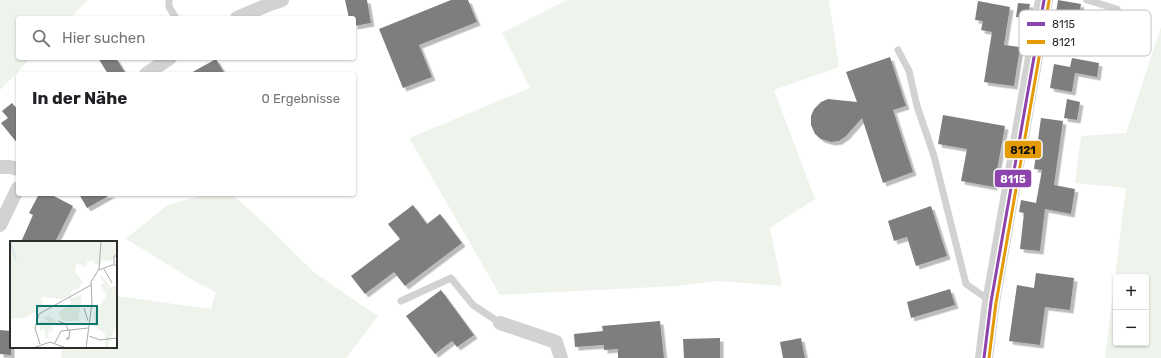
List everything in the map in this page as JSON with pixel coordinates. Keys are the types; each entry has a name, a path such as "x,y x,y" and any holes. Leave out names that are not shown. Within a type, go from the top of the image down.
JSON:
{"street":[{"path":"241,16 282,0"},
{"path":"1042,10 1044,0"},
{"path":"984,358 991,302 1034,56"},
{"path":"149,72 167,60"},
{"path":"0,167 16,168"},
{"path":"0,225 16,192"},
{"path":"500,323 556,342 561,358"}],"lane":[{"path":"169,0 170,7 175,16"},
{"path":"1087,0 1117,8"},
{"path":"898,50 909,71 917,106 934,156 966,284 991,302"},
{"path":"401,301 451,278 473,305 500,323"}],"shaded area":[{"path":"0,0 88,0 72,16 16,16 16,60 29,60 0,90"},
{"path":"567,0 829,0 839,67 774,90 815,199 770,228 782,286 719,281 676,286 500,295 409,138 530,88 502,33"},
{"path":"1161,27 1161,358 1105,358 1113,293 1113,346 1149,346 1149,274 1115,274 1126,188 1075,183 1081,136 1126,133"},
{"path":"201,196 234,196 315,273 378,316 346,358 61,358 63,348 117,348 117,296 211,309 216,292 196,282 126,239 167,205"}],"building":[{"path":"345,0 367,0 371,23 356,26 356,16 349,16"},
{"path":"451,0 468,0 477,22 419,45 432,77 403,88 379,29"},
{"path":"1058,0 1081,4 1080,9 1085,10 1056,10"},
{"path":"978,1 1010,7 1004,45 1019,47 1014,86 984,82 992,32 981,30 983,21 975,20"},
{"path":"1018,3 1030,4 1029,10 1019,10 1019,17 1016,17"},
{"path":"890,57 906,106 893,110 913,172 883,183 862,118 846,136 839,141 831,142 821,139 815,134 811,125 811,116 814,109 821,102 828,99 857,102 846,72"},
{"path":"1072,58 1099,63 1097,77 1075,73 1072,92 1050,88 1054,64 1070,67"},
{"path":"99,60 117,60 125,72 107,72"},
{"path":"217,60 224,72 193,72"},
{"path":"1067,99 1080,102 1077,120 1064,118"},
{"path":"12,103 16,108 16,142 1,123 8,118 2,111"},
{"path":"943,115 1005,126 994,187 961,181 967,149 938,144"},
{"path":"1041,118 1063,121 1054,185 1075,189 1071,214 1045,209 1040,251 1020,249 1024,213 1019,212 1021,200 1036,203 1042,170 1034,169"},
{"path":"38,196 54,196 73,206 56,241 21,241 33,215 29,213"},
{"path":"80,196 108,196 87,208"},
{"path":"413,205 427,224 440,214 462,243 405,286 394,272 365,294 351,276 400,239 388,224"},
{"path":"931,206 947,256 916,266 907,237 894,241 888,221"},
{"path":"1036,273 1074,278 1070,310 1045,307 1040,345 1009,341 1017,285 1034,288"},
{"path":"950,289 955,305 911,318 907,302"},
{"path":"441,290 474,335 457,347 452,341 435,354 406,316"},
{"path":"660,321 664,358 618,358 618,349 604,350 604,345 575,347 574,334 603,331 602,326"},
{"path":"0,330 10,331 11,355 0,354"},
{"path":"720,338 720,358 684,358 683,339"},
{"path":"801,338 805,358 783,358 780,342"}],"transit line":[{"name":"8115","path":"1042,10 1044,0"},
{"name":"8121","path":"1047,10 1049,1"},
{"name":"8115","path":"984,358 991,302 1034,56"},
{"name":"8121","path":"989,358 996,303 1039,56"}]}
